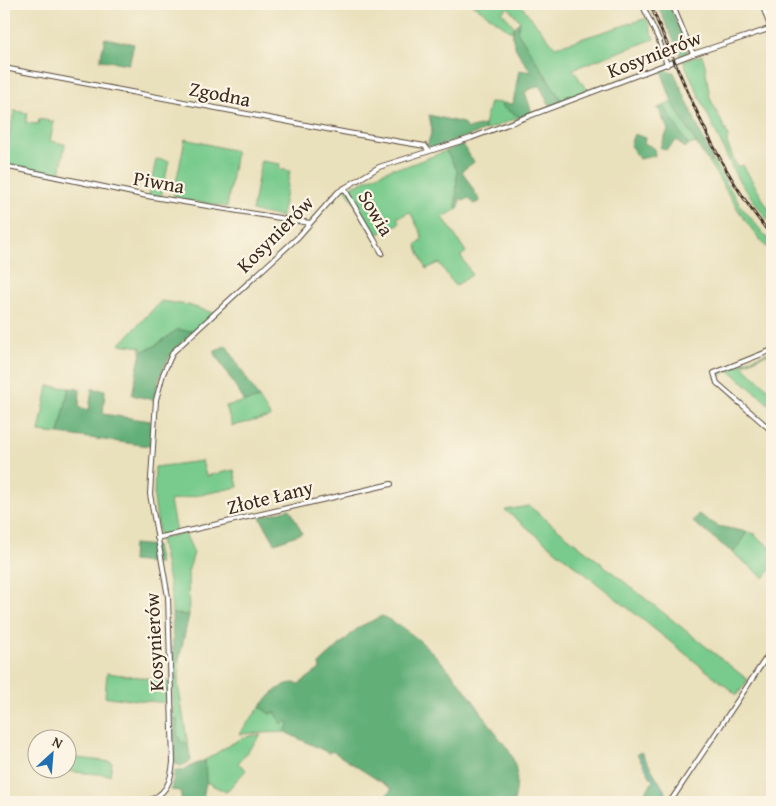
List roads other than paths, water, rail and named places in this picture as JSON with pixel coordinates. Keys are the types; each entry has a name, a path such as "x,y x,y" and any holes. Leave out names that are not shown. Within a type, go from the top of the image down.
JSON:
{"street":[{"path":"642,4 659,40 667,65"},
{"path":"672,4 693,54"},
{"path":"762,4 771,28"},
{"name":"Kosynierów","path":"145,802 166,790 170,782 173,762 168,596 150,494 156,400 163,374 173,352 310,223 344,188 379,167 471,138 693,54 771,28"},
{"name":"Zgodna","path":"4,68 338,132 425,146 428,150"},
{"name":"Piwna","path":"4,166 147,196 310,223"},
{"name":"Sowia","path":"344,188 382,253"},
{"path":"772,350 714,373 717,383 772,431"},
{"name":"Złote Łany","path":"157,538 391,484"},
{"path":"670,802 772,650"}],"waterway":[{"path":"639,755 668,800"}],"railway":[{"path":"650,4 689,95 718,154 752,210 772,236"}]}
